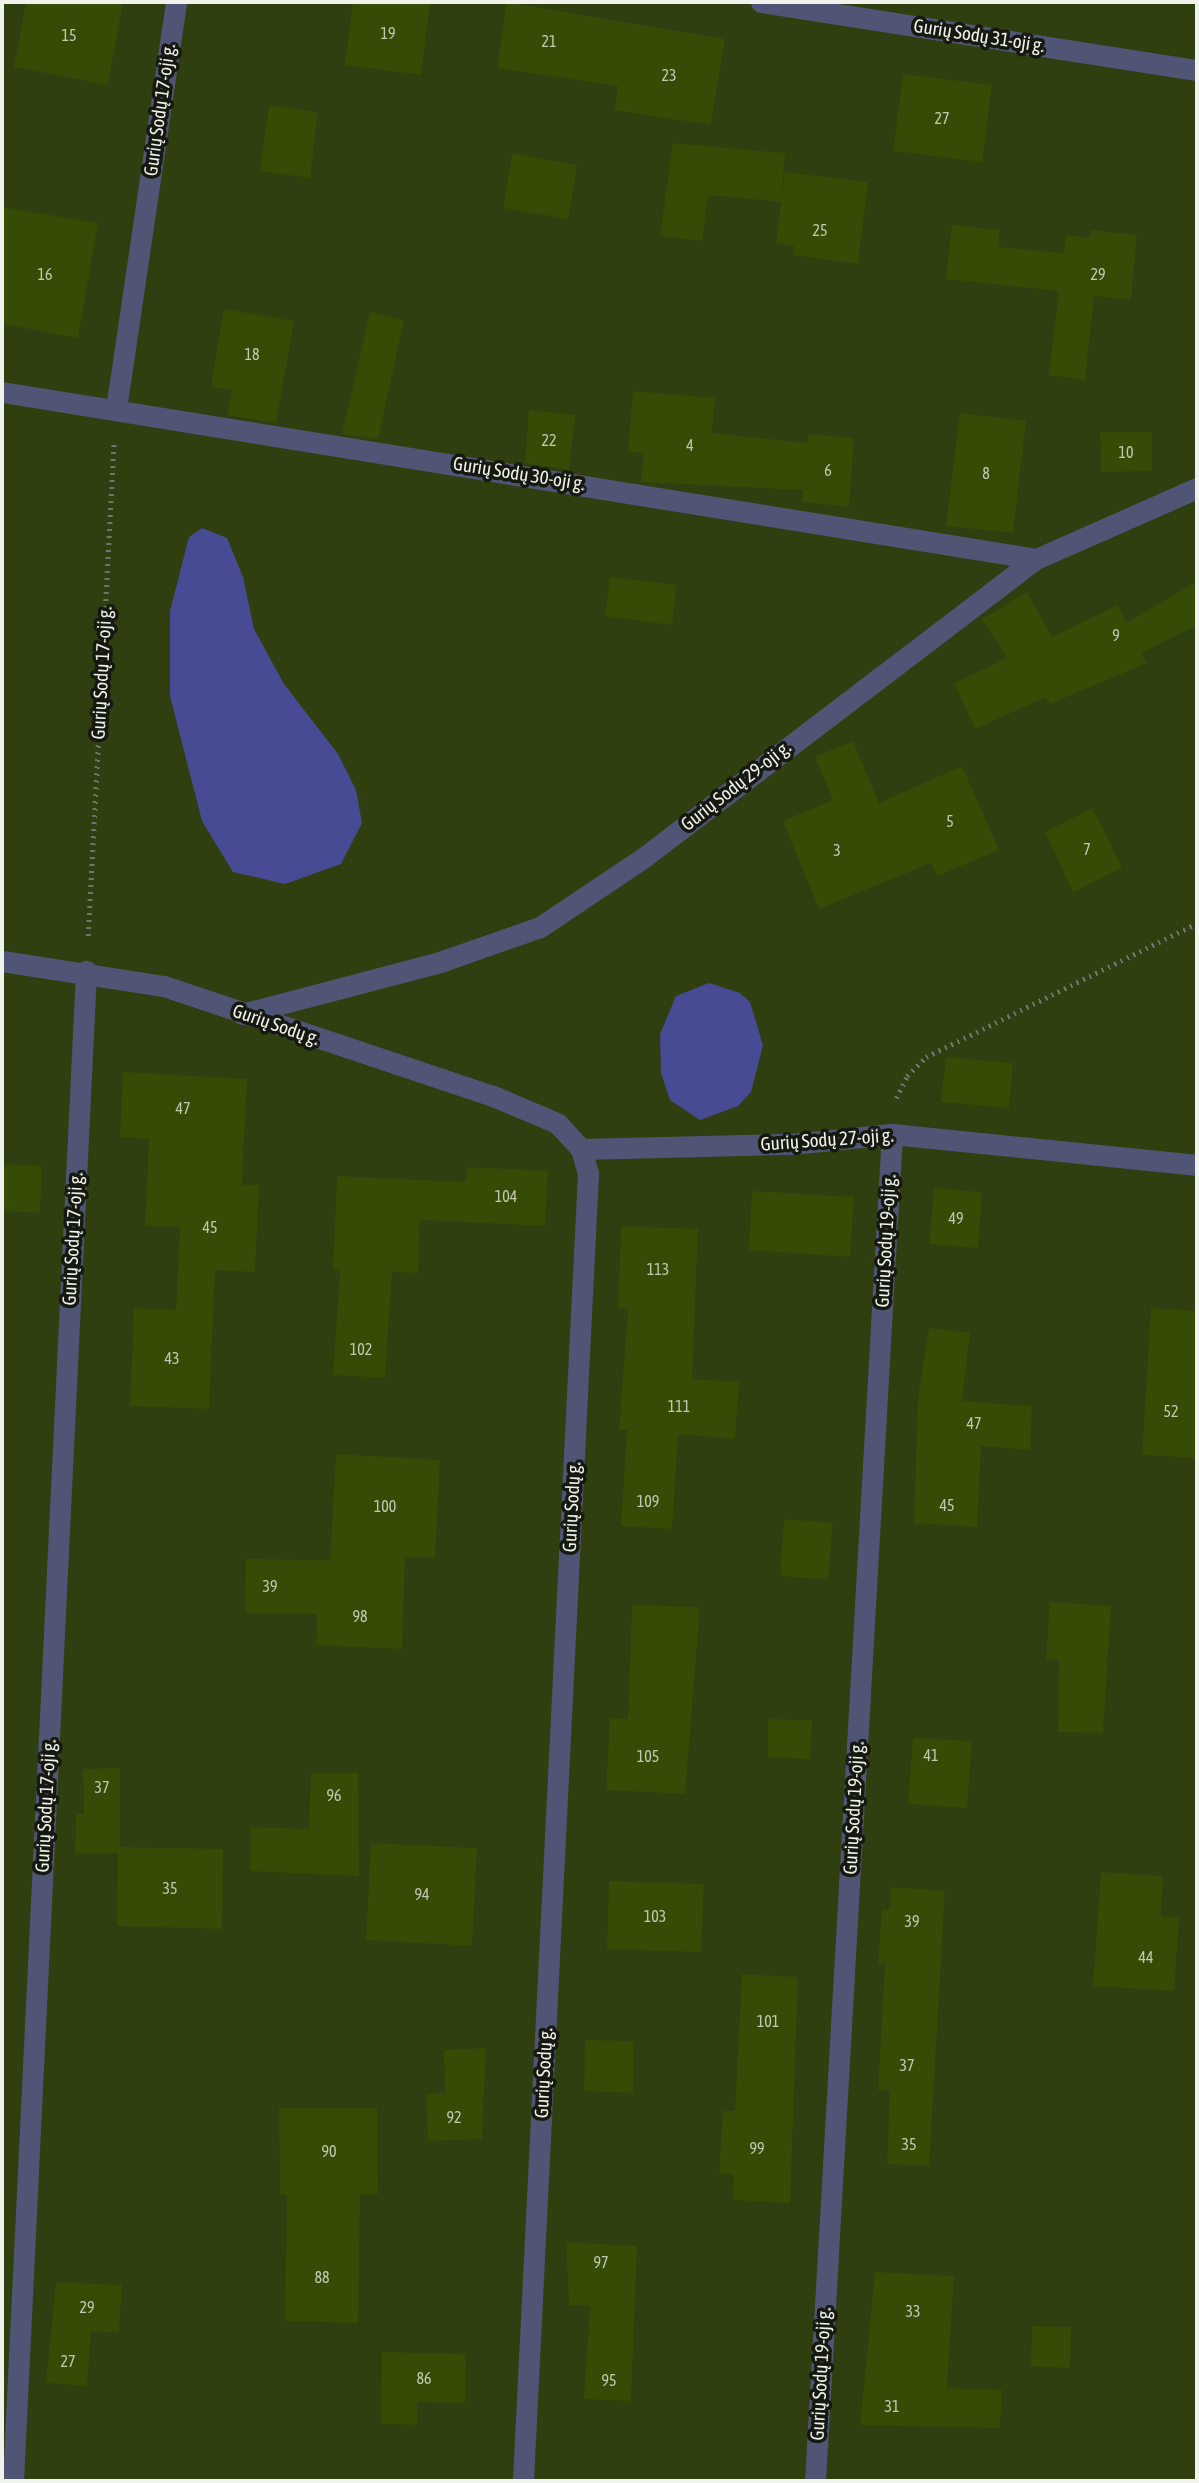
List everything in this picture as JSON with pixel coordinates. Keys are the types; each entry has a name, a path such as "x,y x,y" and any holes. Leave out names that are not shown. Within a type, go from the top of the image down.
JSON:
{"street":[{"name":"Gurių Sodų 17-oji g.","path":"116,409 176,2"},
{"name":"Gurių Sodų 31-oji g.","path":"761,2 1197,70"},
{"name":"Gurių Sodų 30-oji g.","path":"2,391 1036,559"},
{"name":"Gurių Sodų 29-oji g.","path":"242,1014 440,962 540,927 643,858 1036,559 1197,488"},
{"name":"Gurių Sodų g.","path":"2,961 86,971 164,986 493,1096 557,1124 581,1149 588,1174 523,2481"},
{"name":"Gurių Sodų 17-oji g.","path":"13,2481 86,971"},
{"name":"Gurių Sodų 27-oji g.","path":"581,1149 791,1144 892,1134 1197,1165"},
{"name":"Gurių Sodų 19-oji g.","path":"815,2481 892,1134"}],"path":[{"name":"Gurių Sodų 17-oji g.","path":"86,971 116,409"},
{"path":"892,1134 896,1099 907,1076 926,1058 1197,923"}],"green space":[{"path":"2,2 1197,2 1197,2481 2,2481"}],"shaded area":[{"path":"202,528 227,538 243,577 254,629 284,684 338,754 356,790 362,823 341,864 285,884 233,872 202,821 170,696 170,611 189,537"},
{"path":"709,983 740,993 750,1002 763,1045 751,1092 738,1106 700,1120 670,1100 661,1073 660,1034 676,996"}],"building":[{"path":"26,2 123,2 108,85 14,67"},
{"path":"353,2 430,2 421,75 345,65"},
{"path":"507,2 725,39 711,125 614,110 618,86 497,68"},
{"path":"903,74 992,85 982,162 893,151"},
{"path":"269,105 318,112 310,178 260,171"},
{"path":"673,143 785,153 782,196 785,172 868,182 858,264 793,255 794,246 776,243 781,202 708,195 702,241 660,236"},
{"path":"512,153 577,165 568,219 503,208"},
{"path":"2,207 98,223 78,338 2,324"},
{"path":"952,225 1000,230 998,247 1064,253 1066,235 1090,238 1091,230 1137,235 1131,300 1094,296 1085,380 1049,375 1059,291 946,279"},
{"path":"224,309 294,321 276,423 227,415 232,390 211,387"},
{"path":"370,312 404,320 378,439 342,434"},
{"path":"633,391 715,398 712,433 807,443 808,434 854,438 849,507 802,502 803,490 641,482 644,453 628,452"},
{"path":"529,410 575,415 569,470 525,463"},
{"path":"960,413 1026,421 1013,533 946,526"},
{"path":"1100,432 1152,432 1152,471 1101,472"},
{"path":"610,577 677,585 672,625 605,616"},
{"path":"1197,581 1197,625 1142,653 1147,663 1050,704 1046,697 975,729 954,683 1007,658 982,619 1027,592 1052,637 1118,605 1126,623"},
{"path":"853,741 879,803 962,766 999,850 937,876 931,863 819,909 783,821 833,800 815,757"},
{"path":"1093,808 1122,868 1073,892 1045,832"},
{"path":"946,1057 1013,1063 1009,1108 941,1102"},
{"path":"123,1072 247,1079 242,1185 259,1185 255,1272 215,1270 209,1409 130,1406 134,1308 176,1310 180,1227 145,1226 149,1139 120,1137"},
{"path":"2,1164 42,1166 40,1213 2,1211"},
{"path":"467,1167 548,1171 545,1226 420,1220 418,1273 392,1272 385,1378 333,1375 340,1270 333,1269 337,1176 466,1182"},
{"path":"934,1188 982,1192 978,1248 929,1244"},
{"path":"752,1191 854,1197 850,1257 749,1250"},
{"path":"621,1226 698,1229 692,1379 739,1382 735,1439 678,1434 672,1529 621,1526 627,1430 619,1430 628,1309 618,1308"},
{"path":"1151,1308 1197,1311 1197,1458 1142,1455"},
{"path":"929,1328 970,1333 962,1401 1032,1406 1030,1450 981,1446 977,1527 914,1523 918,1397"},
{"path":"336,1454 440,1460 435,1558 405,1557 402,1649 316,1645 317,1614 245,1613 246,1559 330,1560"},
{"path":"784,1519 833,1523 828,1580 780,1576"},
{"path":"1050,1602 1111,1606 1103,1733 1058,1732 1059,1660 1046,1659"},
{"path":"632,1605 700,1607 685,1794 606,1790 610,1718 628,1719"},
{"path":"768,1719 812,1720 810,1759 768,1757"},
{"path":"913,1738 972,1741 967,1808 908,1804"},
{"path":"120,1768 120,1847 223,1849 222,1929 117,1926 118,1853 75,1853 76,1814 84,1814 83,1769"},
{"path":"311,1773 358,1773 359,1876 250,1871 251,1827 309,1829"},
{"path":"371,1843 477,1848 472,1946 366,1940"},
{"path":"1101,1872 1163,1876 1161,1916 1179,1918 1174,1991 1093,1986"},
{"path":"609,1881 704,1884 701,1952 607,1949"},
{"path":"891,1887 945,1891 929,2166 887,2164 890,2090 878,2090 885,1963 878,1963 882,1909 890,1910"},
{"path":"742,1974 798,1977 790,2203 733,2200 734,2174 719,2173 723,2111 735,2111"},
{"path":"585,2040 634,2041 633,2093 584,2091"},
{"path":"486,2048 482,2139 428,2141 426,2094 445,2093 444,2050"},
{"path":"279,2108 377,2108 378,2194 360,2194 358,2323 285,2321 287,2194 280,2194"},
{"path":"566,2242 637,2246 631,2401 584,2399 590,2306 569,2305"},
{"path":"875,2272 954,2276 947,2388 1002,2390 1000,2428 860,2425"},
{"path":"56,2282 122,2285 119,2333 91,2331 87,2386 46,2383"},
{"path":"1032,2326 1071,2327 1070,2368 1031,2366"},
{"path":"382,2352 466,2354 465,2403 418,2402 417,2425 381,2424"}]}
